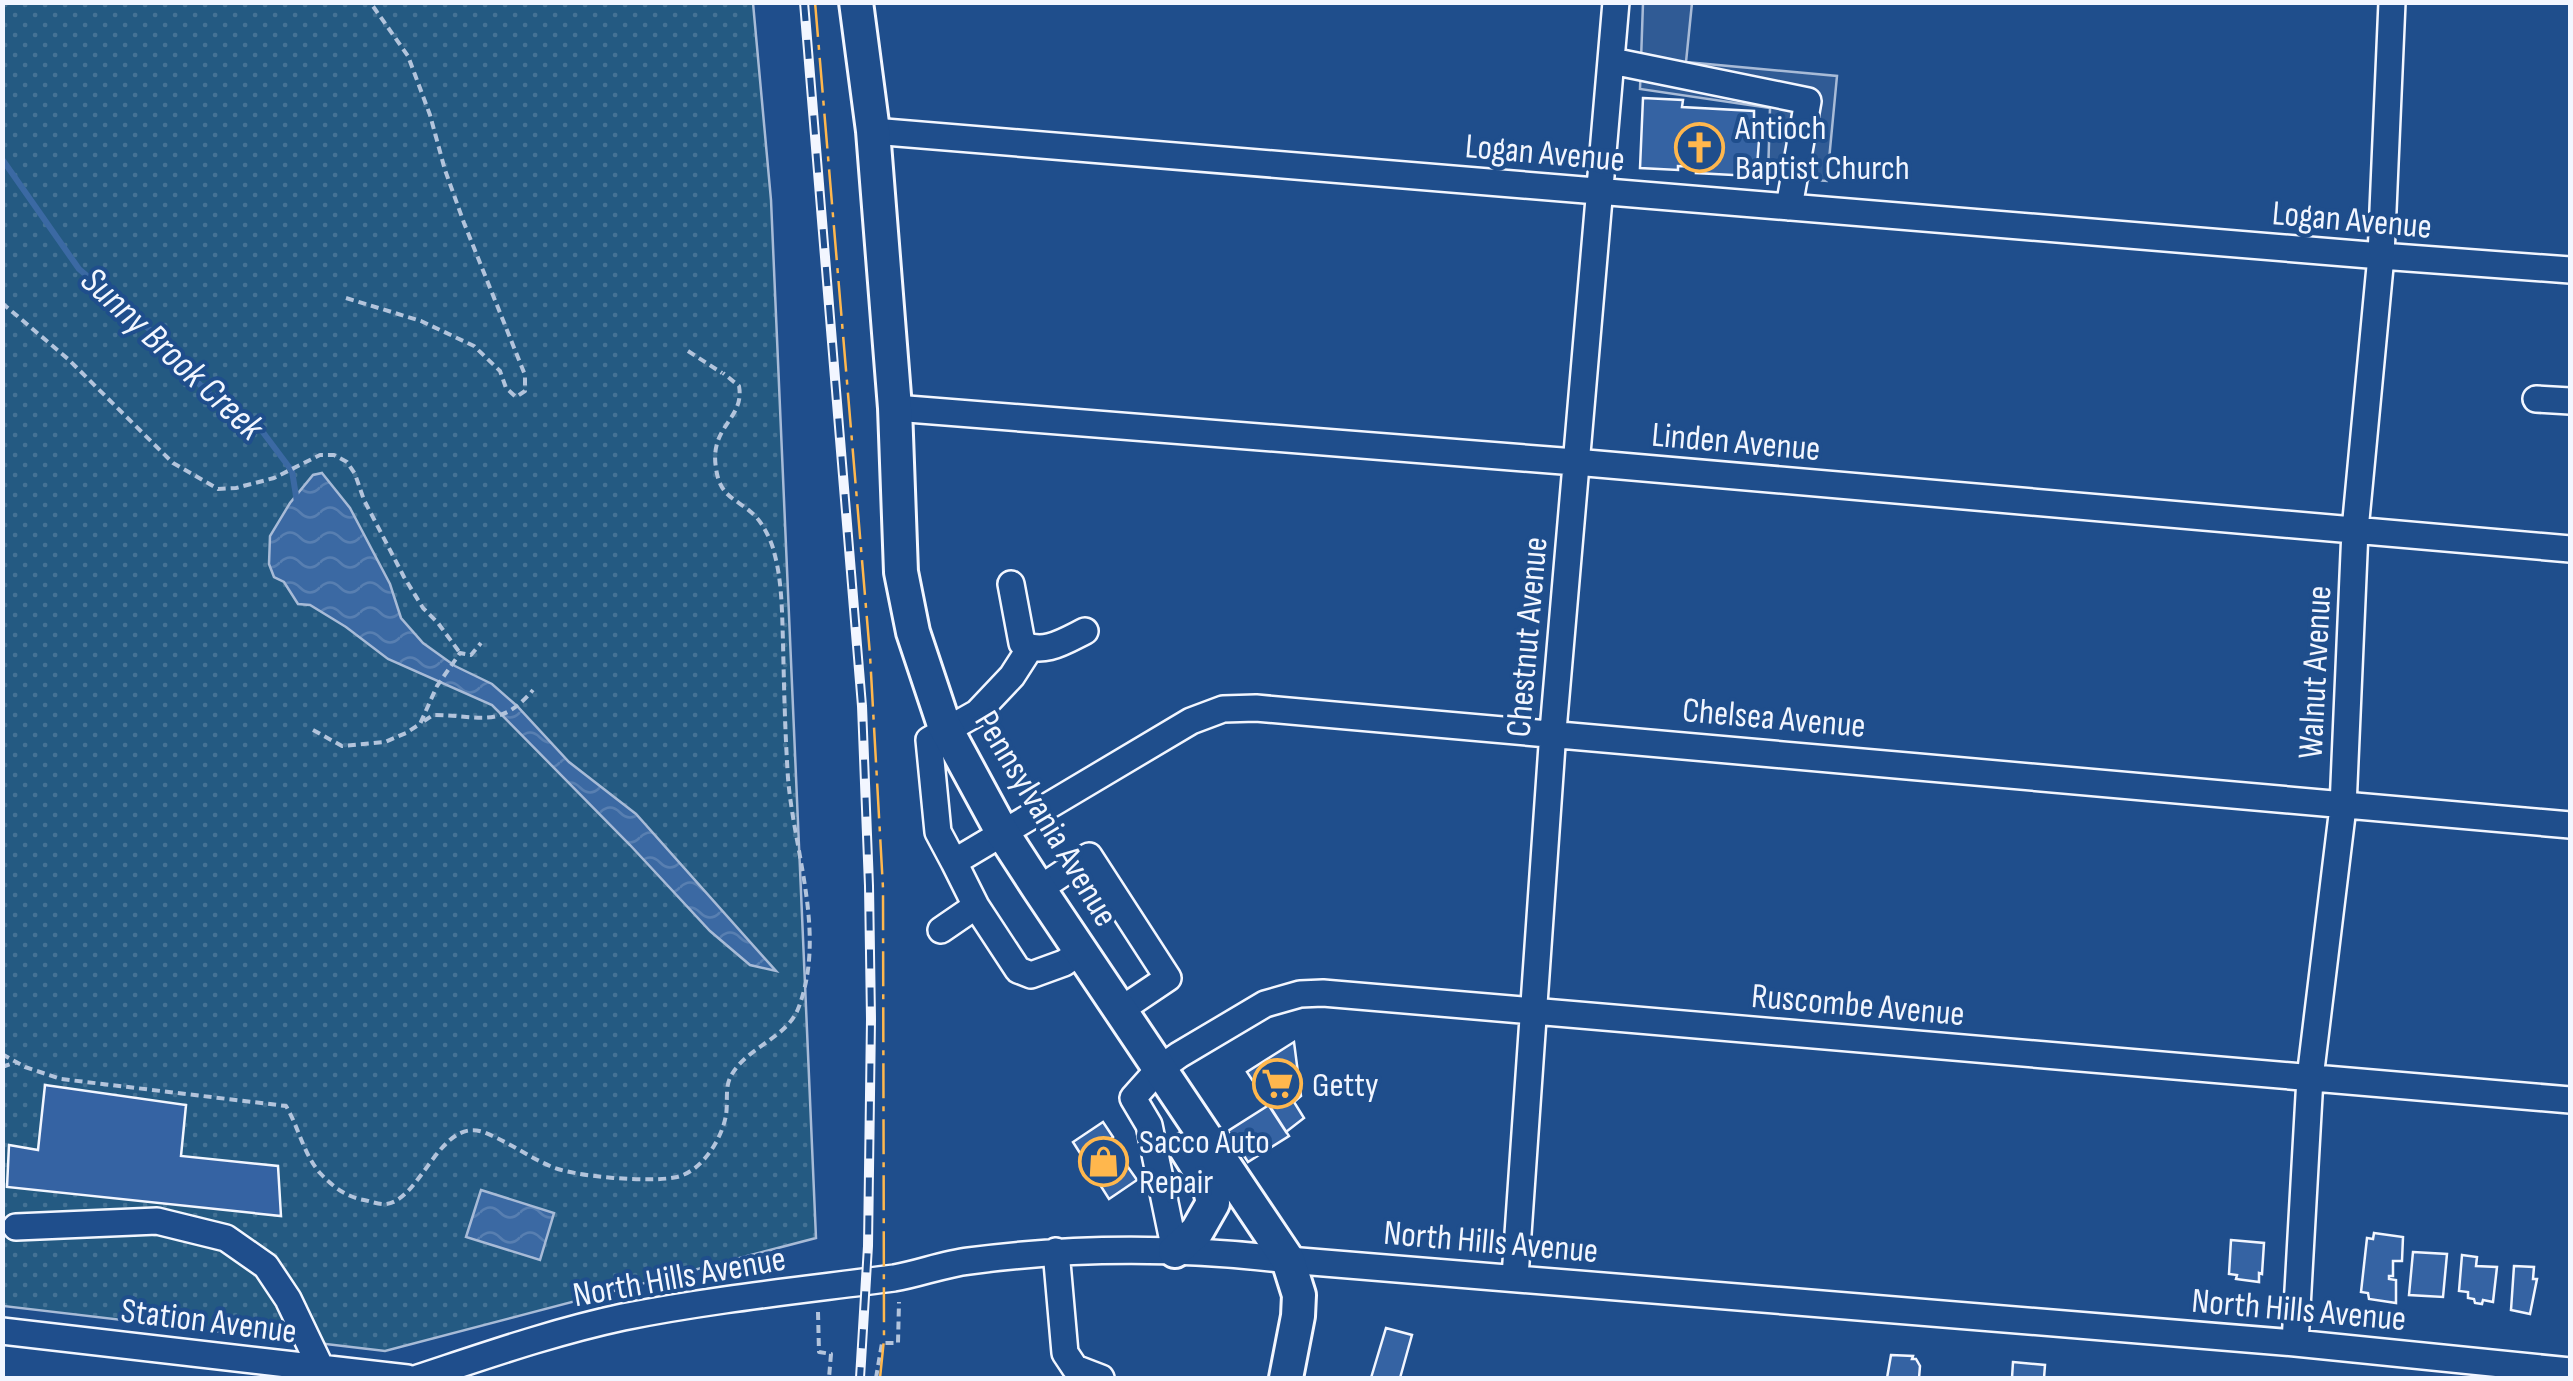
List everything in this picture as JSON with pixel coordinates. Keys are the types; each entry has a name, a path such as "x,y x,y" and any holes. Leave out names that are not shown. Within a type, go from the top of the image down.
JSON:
{"main road":[{"name":"Pennsylvania Avenue","path":"856,2 873,131 895,408 901,572 913,632 946,731 1002,832 1288,1260"},
{"path":"1158,1070 1169,1123 1209,1185 1213,1204 1197,1231 1175,1251"},
{"path":"1286,1378 1299,1295 1288,1260"}],"street":[{"name":"Chestnut Avenue","path":"1515,1277 1553,731 1616,2"},
{"name":"Walnut Avenue","path":"2294,1342 2310,1078 2343,807 2356,530 2380,256 2392,2"},
{"path":"1612,61 1808,101 1789,207"},
{"name":"Logan Avenue","path":"873,131 2570,270"},
{"path":"2536,399 2570,402"},
{"name":"Linden Avenue","path":"895,408 2570,548"},
{"path":"1012,584 1022,642 1030,648 1053,647 1084,631"},
{"path":"1030,648 1012,676 977,713 929,740 938,832 976,906 1018,970 1031,975 1080,952"},
{"name":"Chelsea Avenue","path":"954,862 1191,721 1223,709 1256,708 1553,731 2570,825"},
{"path":"1039,889 1089,856 1168,978 1119,1012"},
{"path":"941,930 976,906"},
{"name":"Ruscombe Avenue","path":"1158,1070 1265,1004 1300,994 1323,994 2570,1100"},
{"path":"1158,1070 1133,1098 1150,1124 1175,1251"},
{"path":"1159,1173 1190,1155"},
{"path":"16,1227 158,1221 226,1238 266,1266 288,1299 321,1368"},
{"path":"1056,1251 1065,1352 1075,1368 1102,1378"},
{"name":"North Hills Avenue","path":"418,1378 620,1318 716,1300 899,1277 964,1262 1056,1251 1240,1254 2294,1342 2570,1371"},
{"name":"Station Avenue","path":"2,1331 407,1378"}],"path":[{"path":"346,298 421,321 474,346 500,371 506,388 516,397 525,391 524,375 464,223 408,56 370,2"},
{"path":"2,303 68,358 173,463 218,490 274,478 320,454 334,455 346,462 423,608 460,653 471,655 481,643"},
{"path":"2,1054 60,1079 286,1106 306,1153 321,1174 349,1197 385,1204 402,1198 451,1138 476,1130 553,1168 596,1176 646,1180 679,1177 701,1163 721,1134 729,1079 744,1060 797,1013 810,968 808,913 788,777 781,598 774,550 758,519 723,492 716,472 714,454 719,434 738,408 739,386 688,351"},
{"path":"420,724 437,686 460,653"},
{"path":"313,730 342,746 384,742 433,715 504,716 520,706 533,690"},
{"path":"2,1067 17,1062"},
{"path":"876,1378 882,1343 898,1343 899,1288"},
{"path":"818,1303 819,1352 831,1354 829,1378"}],"shaded area":[{"path":"3,3 753,3 771,200 816,1238 385,1351 3,1306"},
{"path":"1643,3 1692,3 1686,62 1837,76 1827,181 1768,177 1770,108 1640,89"}],"water":[{"path":"322,473 350,508 390,584 401,618 423,643 455,666 492,684 569,762 636,814 776,971 750,965 710,931 492,705 388,659 310,605 298,604 284,582 274,577 269,564 270,536 313,475"},
{"path":"481,1190 554,1213 540,1260 466,1237"}],"building":[{"name":"Antioch Baptist Church","path":"1643,98 1683,100 1682,107 1754,111 1754,127 1760,127 1757,167 1751,166 1751,176 1696,173 1697,167 1640,168"},
{"name":"Getty","path":"1294,1042 1301,1096 1294,1102 1304,1118 1286,1132 1247,1072"},
{"path":"45,1085 186,1105 181,1156 278,1166 281,1216 7,1187 9,1145 38,1150"},
{"name":"Getty","path":"1269,1105 1289,1136 1248,1162 1228,1131"},
{"name":"Sacco Auto Repair","path":"1103,1122 1113,1137 1109,1140 1137,1180 1109,1199 1073,1142"},
{"path":"2374,1233 2403,1237 2402,1261 2393,1261 2393,1276 2389,1276 2396,1280 2396,1303 2369,1299 2368,1293 2361,1292 2367,1238 2373,1239"},
{"path":"2231,1240 2264,1243 2259,1282 2236,1279 2237,1275 2229,1274"},
{"path":"2413,1252 2447,1254 2443,1297 2409,1295"},
{"path":"2462,1255 2477,1257 2476,1266 2497,1267 2493,1302 2475,1303 2468,1298 2468,1292 2459,1291"},
{"path":"2514,1266 2534,1267 2533,1279 2537,1279 2530,1314 2511,1310"},
{"path":"1386,1328 1412,1335 1400,1378 1371,1378"},
{"path":"1891,1355 1913,1356 1920,1366 1919,1378 1887,1378"},
{"path":"2013,1362 2045,1365 2044,1378 2012,1378"}],"waterway":[{"name":"Sunny Brook Creek","path":"2,159 79,269 156,335 221,405 256,423 292,471 297,502"}],"railway":[{"path":"804,2 862,706 871,1019 868,1246 860,1378"}],"power":[{"path":"815,2 870,655 883,888 884,1339 880,1378"}],"place":[{"name":"Antioch Baptist Church","path":"1700,147"},
{"name":"Getty","path":"1277,1084"},
{"name":"Sacco Auto Repair","path":"1104,1161"}]}
